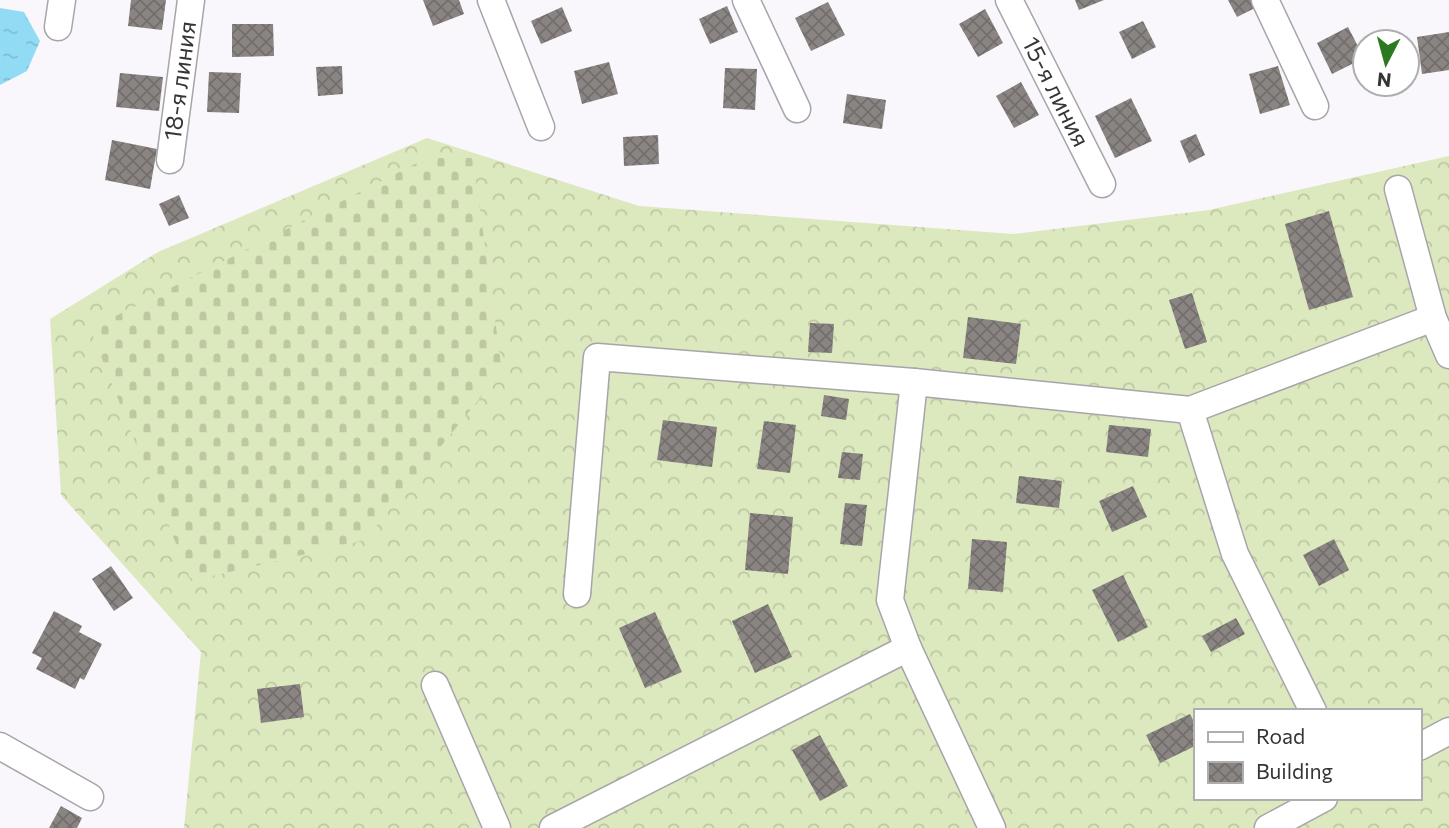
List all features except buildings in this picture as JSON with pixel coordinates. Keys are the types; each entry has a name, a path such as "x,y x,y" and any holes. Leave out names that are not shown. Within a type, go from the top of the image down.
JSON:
{"street":[{"path":"58,27 62,0"},
{"name":"18-я линия","path":"170,160 191,0"},
{"path":"491,0 541,127"},
{"path":"746,0 797,109"},
{"name":"15-я линия","path":"1009,0 1102,184"},
{"path":"1265,0 1315,106"},
{"path":"1398,190 1433,318 1449,355"},
{"path":"577,594 597,357 914,382 1190,410 1433,318"},
{"path":"914,382 890,600 908,648 992,828"},
{"path":"1190,410 1234,554 1311,709"},
{"path":"553,828 908,648"},
{"path":"435,685 496,828"},
{"path":"1421,746 1449,731"},
{"path":"0,746 90,797"},
{"path":"1268,828 1320,800"}],"green space":[{"path":"427,138 639,206 1013,234 1209,210 1449,156 1449,828 184,828 201,652 61,495 50,319 158,252"},
{"path":"427,158 473,158 502,371 365,540 191,581 90,329"}],"water":[{"path":"0,8 24,12 40,41 27,71 0,85"}]}
